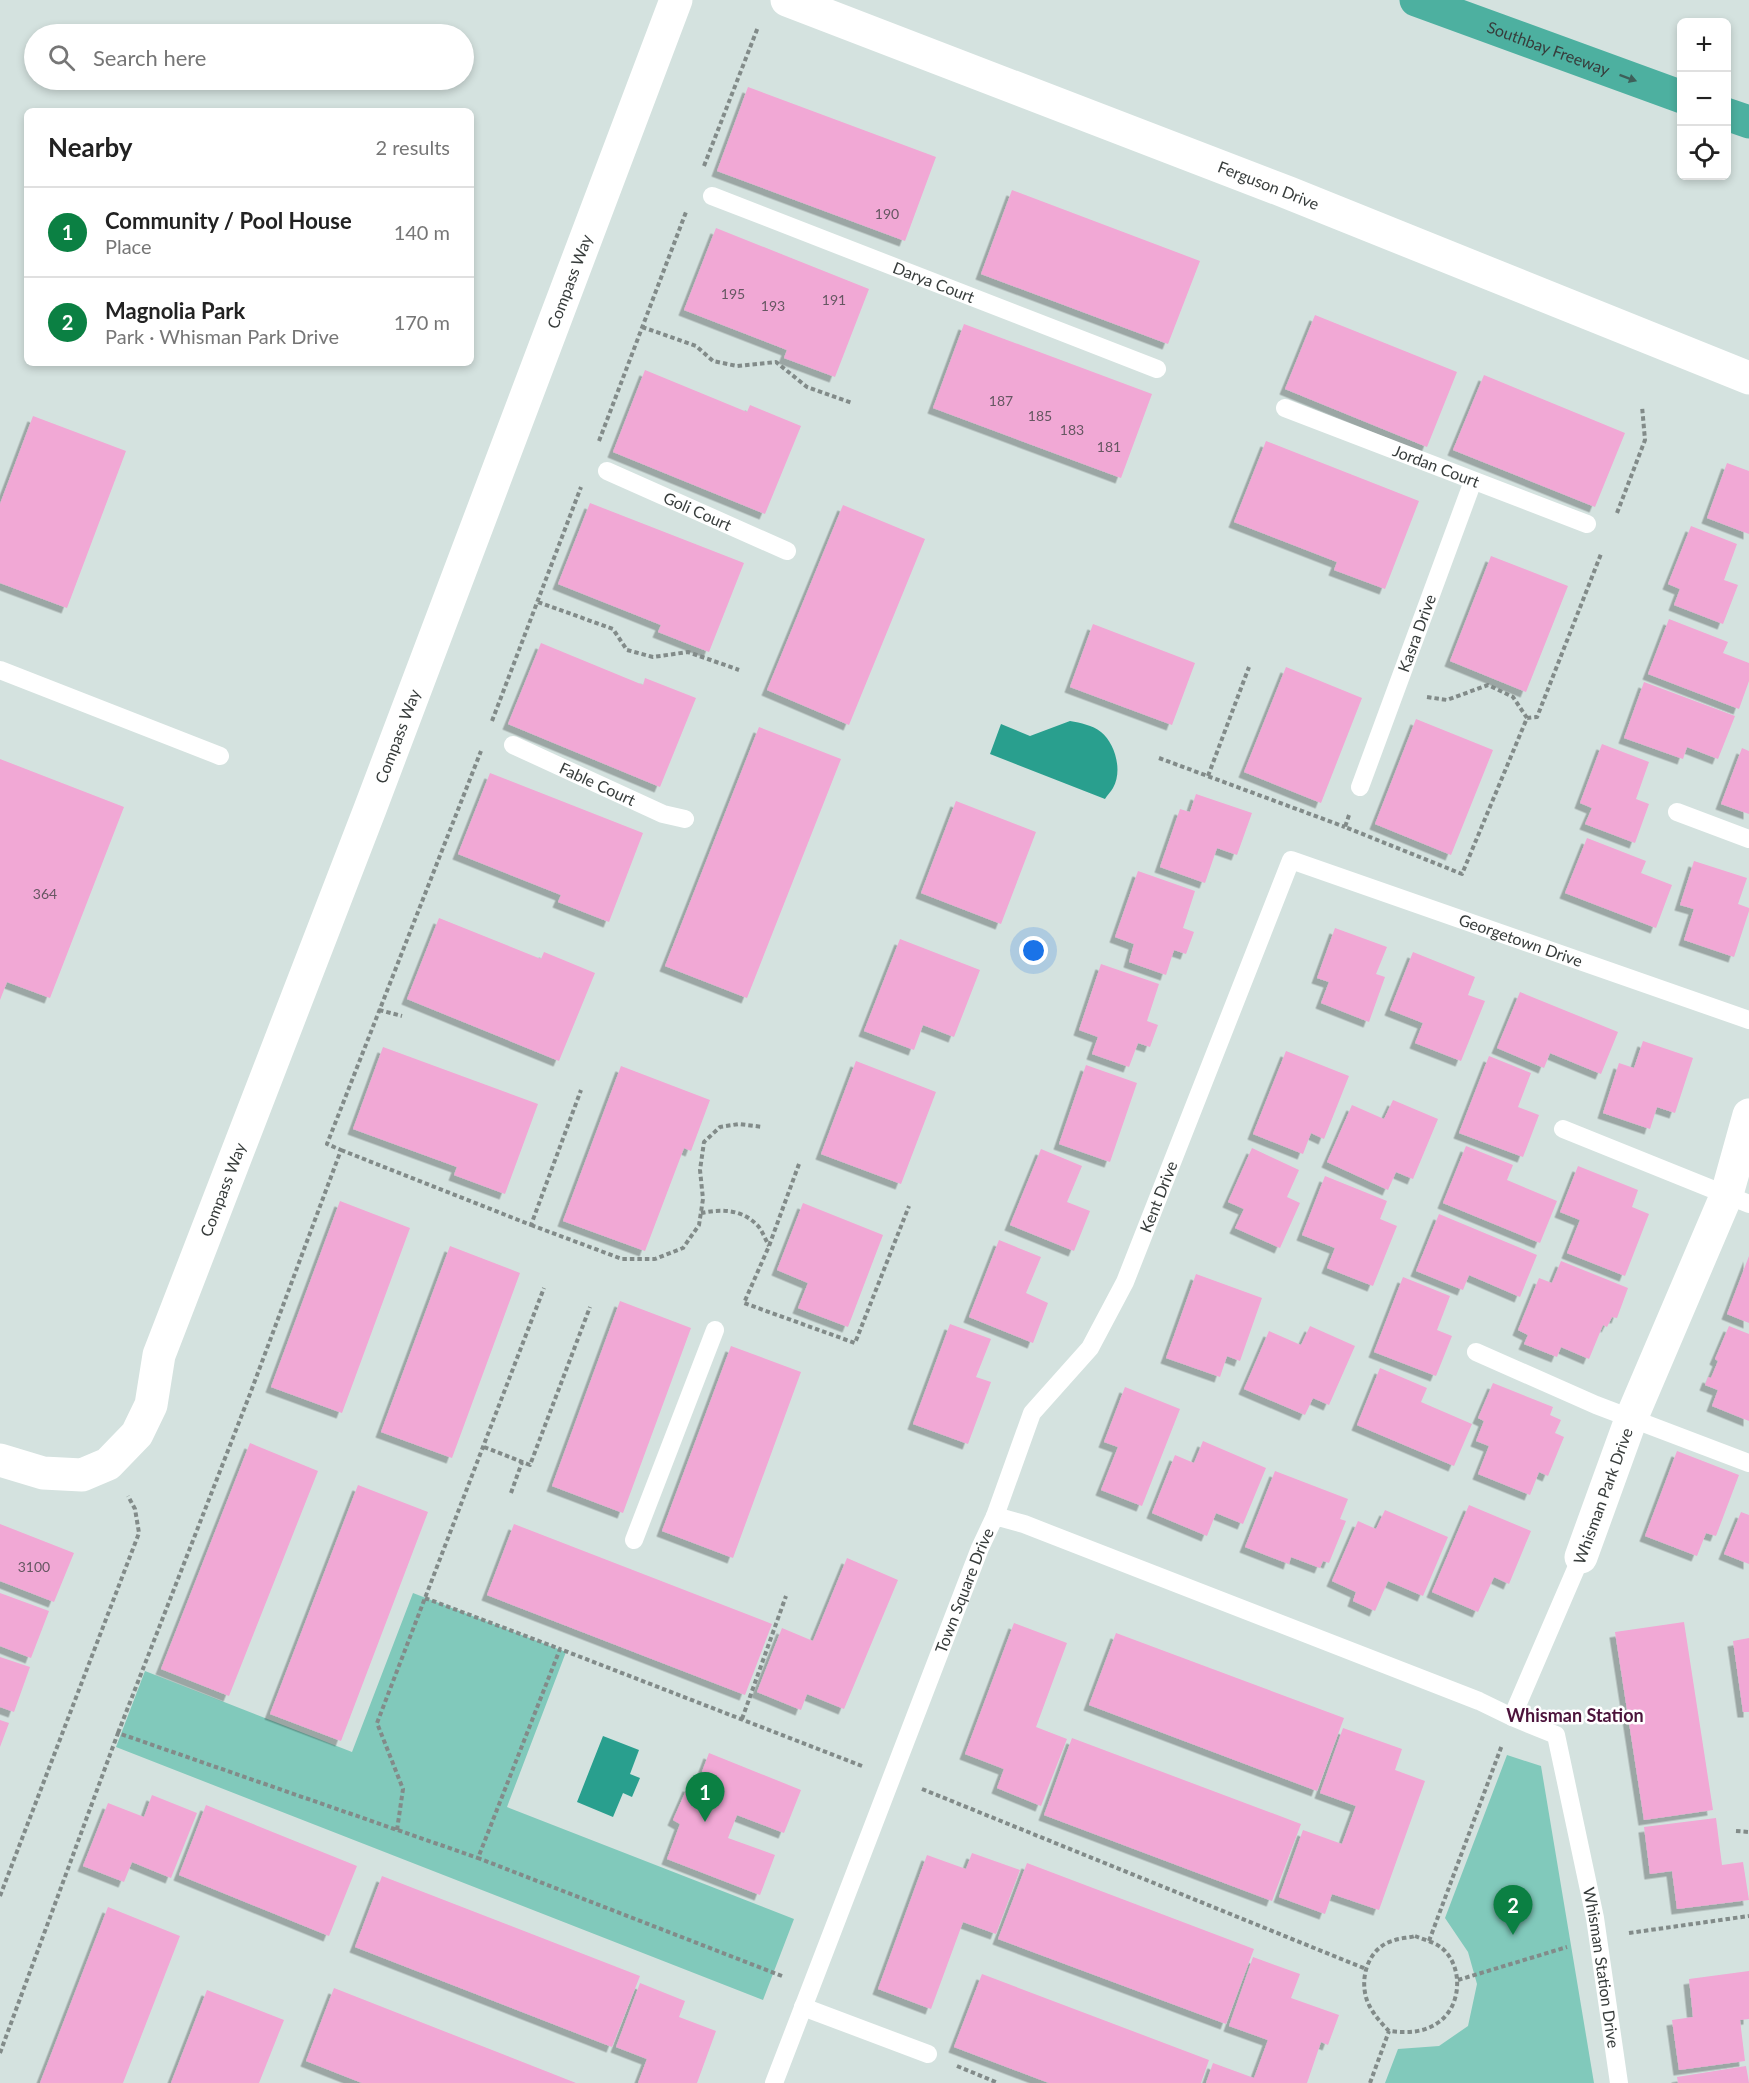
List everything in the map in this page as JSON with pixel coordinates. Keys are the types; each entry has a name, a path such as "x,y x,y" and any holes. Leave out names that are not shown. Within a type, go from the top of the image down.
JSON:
{"highway":[{"name":"Southbay Freeway","path":"1416,0 1677,95"},
{"path":"1731,116 1749,122"}],"street":[{"name":"Compass Way","path":"0,1460 43,1473 82,1474 108,1464 137,1434 151,1405 159,1355 370,808 676,0"},
{"name":"Ferguson Drive","path":"787,0 1300,197 1749,378"},
{"name":"Whisman Park Drive","path":"1581,1557 1631,1419 1738,1199 1749,1115"}],"lane":[{"name":"Darya Court","path":"704,192 1157,369"},
{"name":"Jordan Court","path":"1285,408 1587,524"},
{"name":"Goli Court","path":"607,471 787,551"},
{"name":"Kasra Drive","path":"1360,787 1473,481"},
{"path":"0,670 220,756"},
{"name":"Fable Court","path":"513,745 663,814 685,819"},
{"path":"1677,812 1749,839"},
{"name":"Georgetown Drive","path":"1291,860 1749,1020"},
{"name":"Kent Drive","path":"995,1516 1032,1413 1090,1348 1125,1282 1291,860"},
{"path":"1563,1129 1738,1199"},
{"path":"634,1540 715,1330"},
{"path":"1476,1352 1631,1419 1749,1463"},
{"name":"Town Square Drive","path":"774,2083 980,1548 995,1516 1024,1524 1468,1697 1512,1717"},
{"name":"Whisman Park Drive","path":"1512,1717 1581,1557"},
{"name":"Whisman Station Drive","path":"1512,1717 1556,1735 1599,1938 1619,2083"},
{"path":"803,2007 928,2054"}],"path":[{"path":"598,445 642,327 704,192 759,25"},
{"path":"642,327 696,346 713,361 736,366 776,362 807,387 852,403"},
{"path":"1613,522 1645,440 1642,406"},
{"path":"490,726 585,477"},
{"path":"1527,718 1537,717 1605,543"},
{"path":"538,602 613,629 627,650 653,657 688,651 739,670"},
{"path":"1208,776 1250,668"},
{"path":"1422,696 1447,700 1488,685 1513,697 1527,718"},
{"path":"1159,758 1462,874 1527,718"},
{"path":"482,748 327,1144 622,1259 655,1259 683,1248 699,1225 703,1199 700,1170 704,1142 720,1127 739,1124 763,1127"},
{"path":"1344,827 1360,787"},
{"path":"379,1010 402,1016"},
{"path":"531,1225 581,1090"},
{"path":"0,2053 118,1733 250,1394 341,1150"},
{"path":"799,1164 769,1246 744,1303 855,1343 909,1206"},
{"path":"701,1213 715,1210 736,1212 757,1224 769,1246"},
{"path":"397,1830 403,1789 377,1723 544,1288"},
{"path":"484,1447 530,1465 590,1307"},
{"path":"511,1493 522,1462"},
{"path":"0,1896 139,1533 135,1509 126,1494"},
{"path":"742,1719 786,1596"},
{"path":"425,1598 891,1777 1366,1969"},
{"path":"478,1858 560,1649"},
{"path":"1429,1941 1512,1717"},
{"path":"118,1733 478,1858 810,1988"},
{"path":"1736,1831 1749,1832"},
{"path":"1458,1980 1599,1938 1749,1916"},
{"path":"1415,1936 1444,1949 1454,1963 1458,1980 1455,1999 1450,2010 1440,2022 1426,2029 1410,2033 1389,2031 1374,2015 1367,2002 1364,1985 1366,1969 1379,1948 1391,1941 1415,1936"},
{"path":"1370,2083 1389,2031"},
{"path":"928,2054 998,2083"}],"shaded area":[{"path":"1070,721 1098,730 1106,737 1114,750 1117,766 1116,781 1105,799 990,754 1001,724 1030,736"},
{"path":"413,1593 566,1652 507,1807 794,1919 763,2000 116,1747 145,1671 352,1752"},
{"path":"603,1736 639,1750 630,1774 640,1778 632,1797 623,1793 613,1817 577,1802"},
{"path":"1507,1755 1541,1766 1594,2083 1385,2083 1398,2049 1439,2046 1468,2026 1477,1984 1468,1952 1445,1918"}],"building":[{"path":"748,87 936,157 905,241 717,171"},
{"path":"1012,190 1200,261 1168,344 981,274"},
{"path":"716,228 869,289 835,377 784,358 787,350 684,310"},
{"path":"1315,315 1457,372 1427,447 1285,389"},
{"path":"964,324 1152,394 1121,478 933,408"},
{"path":"645,370 747,412 750,405 801,426 765,514 613,452"},
{"path":"1484,375 1625,433 1595,507 1453,450"},
{"path":"33,416 126,451 67,608 0,583 0,504"},
{"path":"1266,441 1419,501 1385,589 1334,570 1337,562 1234,522"},
{"path":"1727,463 1749,471 1749,534 1707,518"},
{"path":"590,503 744,563 709,652 658,632 661,625 558,584"},
{"path":"843,505 925,539 849,725 767,690"},
{"path":"1691,526 1737,544 1724,580 1738,585 1723,624 1674,605 1680,589 1668,584"},
{"path":"1491,556 1568,586 1526,692 1450,661"},
{"path":"1669,619 1728,642 1723,653 1749,663 1749,681 1739,709 1648,674"},
{"path":"1093,624 1195,663 1172,725 1070,687"},
{"path":"541,643 643,685 645,678 696,698 660,787 508,724"},
{"path":"1286,667 1362,698 1321,803 1244,772"},
{"path":"1644,682 1735,716 1718,759 1687,747 1683,759 1624,738"},
{"path":"1416,719 1493,750 1451,855 1375,824"},
{"path":"759,727 841,759 747,998 665,966"},
{"path":"1602,744 1649,762 1636,799 1649,804 1635,843 1585,824 1592,808 1580,803"},
{"path":"1742,748 1749,751 1749,814 1721,804"},
{"path":"0,759 124,807 50,998 7,982 0,1000"},
{"path":"490,773 643,833 609,922 558,902 561,895 458,854"},
{"path":"1196,794 1252,813 1237,855 1217,848 1205,883 1160,867 1180,809 1190,812"},
{"path":"956,801 1036,832 1001,924 921,893"},
{"path":"1587,838 1646,861 1641,873 1672,885 1656,928 1565,893"},
{"path":"1694,861 1747,878 1738,904 1749,908 1749,911 1734,957 1684,940 1694,909 1680,905"},
{"path":"1138,871 1195,891 1183,928 1194,932 1186,954 1174,950 1166,975 1129,962 1134,944 1115,937"},
{"path":"439,918 541,959 544,952 595,973 559,1061 407,999"},
{"path":"1335,928 1387,947 1376,974 1385,977 1369,1022 1321,1003 1329,982 1317,978"},
{"path":"900,939 980,970 954,1037 923,1025 914,1050 864,1031"},
{"path":"1413,952 1475,977 1468,995 1485,1001 1461,1061 1415,1043 1423,1023 1390,1010"},
{"path":"1101,964 1159,984 1147,1021 1158,1025 1150,1047 1138,1043 1129,1067 1092,1054 1098,1037 1079,1030"},
{"path":"1520,992 1618,1032 1601,1074 1550,1053 1544,1068 1497,1048"},
{"path":"1643,1041 1693,1058 1675,1113 1657,1107 1650,1129 1603,1113 1619,1063 1634,1068"},
{"path":"383,1047 538,1104 505,1194 454,1175 457,1167 353,1129"},
{"path":"1286,1051 1349,1076 1324,1139 1311,1133 1303,1154 1253,1134"},
{"path":"1489,1056 1531,1073 1518,1107 1539,1115 1523,1157 1459,1133"},
{"path":"856,1061 936,1092 901,1184 821,1154"},
{"path":"1086,1065 1137,1083 1110,1162 1059,1144"},
{"path":"621,1066 710,1100 691,1151 684,1148 645,1251 563,1221"},
{"path":"1393,1100 1438,1119 1413,1179 1396,1172 1388,1190 1327,1162 1352,1105 1384,1119"},
{"path":"1466,1146 1513,1165 1507,1180 1557,1201 1540,1243 1443,1203"},
{"path":"1252,1148 1299,1170 1287,1197 1300,1203 1280,1248 1235,1228 1244,1209 1228,1202"},
{"path":"1041,1149 1082,1166 1067,1202 1090,1211 1074,1251 1010,1225"},
{"path":"1578,1166 1638,1190 1632,1207 1649,1214 1625,1276 1567,1253 1580,1220 1560,1212"},
{"path":"1325,1176 1387,1201 1380,1219 1397,1226 1373,1286 1327,1268 1335,1248 1302,1235"},
{"path":"340,1201 410,1228 342,1413 271,1387"},
{"path":"803,1203 883,1235 848,1327 798,1308 808,1283 777,1270"},
{"path":"1439,1214 1537,1255 1520,1297 1469,1275 1463,1290 1416,1271"},
{"path":"999,1240 1041,1257 1026,1293 1048,1303 1033,1343 969,1317"},
{"path":"450,1246 520,1273 452,1458 381,1432"},
{"path":"1749,1256 1749,1323 1727,1314"},
{"path":"1561,1261 1628,1288 1617,1318 1612,1317 1607,1327 1603,1325 1589,1359 1561,1347 1557,1357 1524,1344 1528,1335 1518,1330 1539,1278 1552,1283"},
{"path":"1196,1274 1262,1298 1240,1361 1227,1356 1220,1377 1166,1358"},
{"path":"1403,1277 1450,1296 1437,1330 1452,1336 1436,1376 1374,1352"},
{"path":"620,1301 691,1328 623,1513 552,1486"},
{"path":"950,1324 991,1339 976,1377 991,1382 968,1444 913,1424"},
{"path":"1310,1326 1355,1346 1329,1405 1313,1398 1305,1415 1244,1389 1269,1331 1301,1345"},
{"path":"1729,1326 1749,1334 1749,1421 1712,1406 1718,1390 1705,1385 1708,1377 1711,1378 1718,1361 1715,1359"},
{"path":"731,1346 801,1372 733,1558 662,1531"},
{"path":"1380,1368 1427,1388 1421,1402 1472,1424 1454,1466 1357,1425"},
{"path":"1493,1383 1553,1407 1550,1415 1561,1420 1555,1433 1564,1437 1548,1476 1539,1472 1530,1495 1478,1474 1489,1446 1476,1441 1484,1421 1478,1418"},
{"path":"1125,1387 1180,1409 1142,1506 1101,1490 1118,1447 1104,1442"},
{"path":"1203,1441 1266,1468 1243,1524 1216,1513 1207,1536 1152,1513 1175,1455 1194,1463"},
{"path":"250,1443 318,1471 229,1696 161,1669"},
{"path":"1677,1451 1739,1475 1716,1536 1706,1533 1697,1556 1645,1536"},
{"path":"1275,1471 1348,1499 1340,1519 1346,1521 1329,1563 1323,1561 1320,1568 1291,1557 1289,1564 1245,1547"},
{"path":"358,1485 428,1512 341,1741 270,1714"},
{"path":"1469,1505 1531,1531 1509,1584 1494,1577 1478,1612 1432,1592"},
{"path":"1385,1510 1448,1537 1423,1596 1388,1581 1375,1611 1353,1601 1356,1592 1332,1581 1358,1521 1376,1529"},
{"path":"1741,1512 1749,1515 1749,1564 1724,1554"},
{"path":"0,1524 74,1553 54,1602 0,1581"},
{"path":"514,1524 772,1624 745,1695 487,1595"},
{"path":"847,1558 898,1580 844,1709 807,1694 801,1710 757,1692 782,1628 813,1641"},
{"path":"0,1593 49,1611 31,1658 0,1646"},
{"path":"1684,1622 1713,1810 1644,1820 1615,1632"},
{"path":"1014,1623 1067,1643 1036,1727 1067,1739 1041,1806 997,1788 1004,1769 965,1754"},
{"path":"1116,1633 1344,1718 1317,1791 1089,1705"},
{"path":"1749,1638 1749,1712 1743,1712 1733,1641"},
{"path":"0,1657 30,1667 14,1712 0,1707"},
{"path":"0,1720 9,1723 0,1747"},
{"path":"1343,1728 1402,1749 1395,1770 1425,1781 1379,1910 1332,1894 1325,1914 1279,1897 1303,1830 1342,1844 1356,1806 1320,1793"},
{"path":"1072,1738 1301,1824 1272,1901 1044,1815"},
{"path":"709,1753 801,1790 784,1833 737,1815 728,1838 775,1855 760,1895 667,1859 680,1824 673,1820 688,1786 696,1788"},
{"path":"152,1795 197,1813 171,1878 132,1862 124,1882 83,1866 108,1803 144,1817"},
{"path":"206,1805 357,1866 329,1936 179,1875"},
{"path":"1716,1818 1722,1865 1743,1862 1749,1900 1677,1909 1672,1871 1650,1874 1644,1827"},
{"path":"972,1853 1020,1870 996,1934 963,1922 931,2009 878,1989 927,1855 966,1869"},
{"path":"1027,1863 1254,1949 1226,2024 998,1939"},
{"path":"382,1876 640,1976 612,2047 355,1947"},
{"path":"108,1907 180,1936 123,2083 40,2083"},
{"path":"1253,1957 1300,1974 1291,1998 1339,2015 1328,2045 1321,2042 1307,2083 1206,2083 1213,2063 1254,2078 1268,2040 1229,2026"},
{"path":"1749,1971 1749,2019 1740,2020 1745,2061 1679,2070 1672,2020 1693,2017 1689,1979"},
{"path":"982,1974 1209,2060 1201,2083 1049,2083 954,2047"},
{"path":"640,1983 685,2001 679,2017 716,2031 697,2083 638,2083 647,2059 616,2047"},
{"path":"334,1988 576,2083 362,2083 306,2061"},
{"path":"207,1990 284,2020 259,2083 171,2083"},
{"path":"1746,2066 1749,2083 1678,2083 1677,2077"}],"place":[{"name":"Community / Pool House","path":"705,1822"},
{"name":"Magnolia Park","path":"1513,1935"}],"district":[{"name":"Whisman Station","path":"1575,1716"}]}
